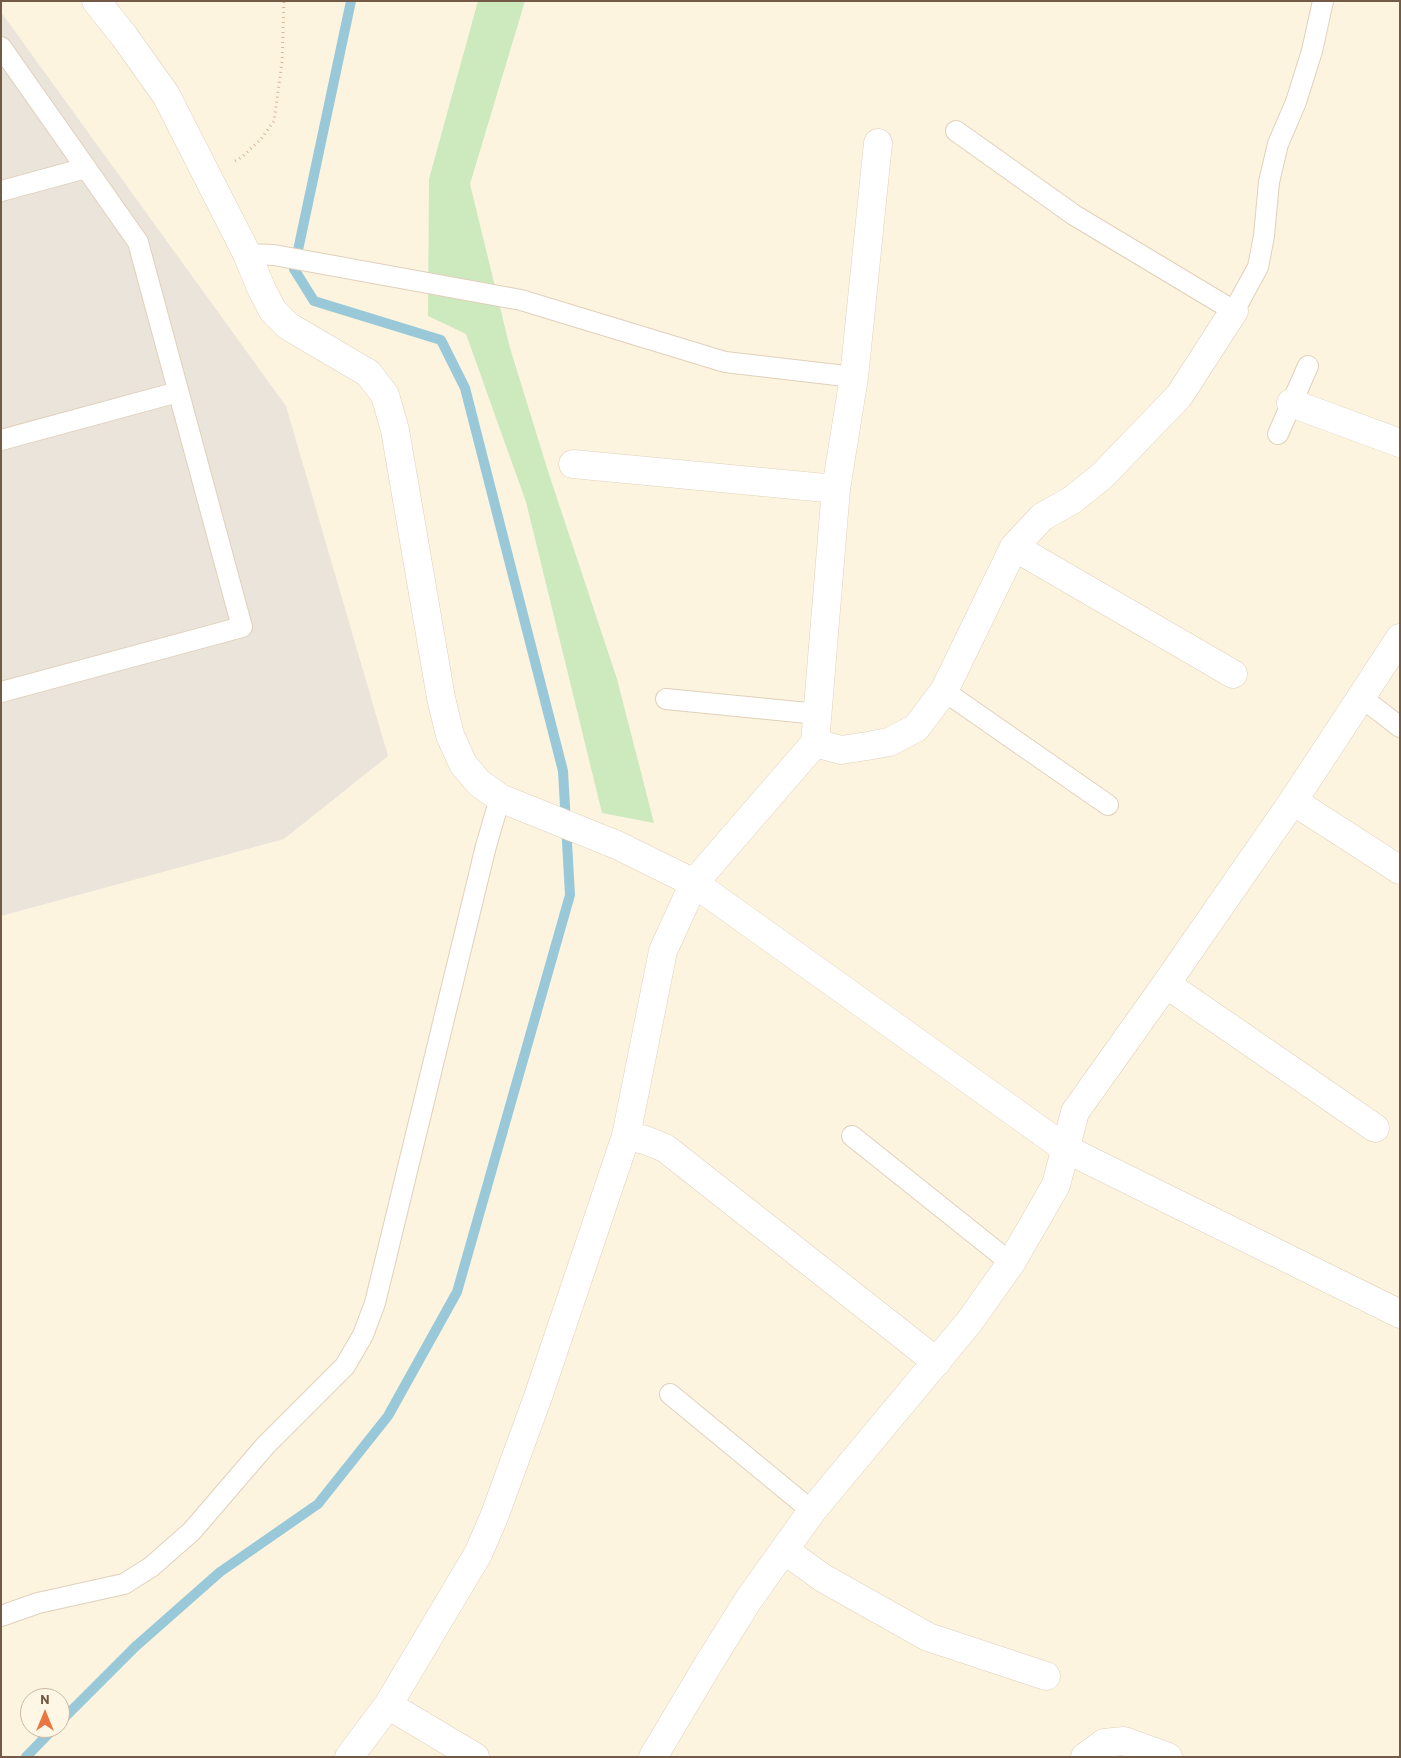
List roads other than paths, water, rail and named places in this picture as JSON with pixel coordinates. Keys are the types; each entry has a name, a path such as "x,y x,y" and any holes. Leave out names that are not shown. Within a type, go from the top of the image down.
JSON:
{"street":[{"path":"96,1 124,36 166,95 247,254 273,311 288,326 368,373 385,395 395,430 441,698 450,735 463,764 478,782 500,798 617,845 694,882 1066,1149 1400,1314"},
{"path":"349,1757 388,1705 478,1554 494,1517 539,1394 626,1136 663,950 694,882 815,743 836,490 854,377 878,143"},
{"path":"815,743 841,750 889,742 916,728 944,691 1014,547 1042,517 1072,500 1102,476 1179,396 1234,311"},
{"path":"1291,403 1400,443"},
{"path":"573,464 836,490"},
{"path":"1014,547 1233,674"},
{"path":"654,1757 708,1663 749,1599 812,1511 970,1322 1011,1263 1056,1185 1075,1112 1166,984 1400,638"},
{"path":"1292,800 1400,870"},
{"path":"1166,984 1376,1128"},
{"path":"626,1136 645,1140 665,1148 937,1362"},
{"path":"784,1550 823,1578 928,1637 1046,1676"},
{"path":"388,1705 475,1757"},
{"path":"1085,1757 1104,1743 1124,1741 1168,1757"}],"lane":[{"path":"956,131 1074,215 1234,311 1258,267 1264,236 1269,182 1278,144 1296,102 1312,51 1323,1"},
{"path":"1,47 138,242 242,627 1,692"},
{"path":"1,191 86,168"},
{"path":"247,254 274,255 521,300 725,362 854,377"},
{"path":"1278,434 1308,366"},
{"path":"1,440 178,392"},
{"path":"944,691 1108,805"},
{"path":"1361,697 1400,727"},
{"path":"666,699 818,714"},
{"path":"1,1616 38,1604 124,1584 151,1567 192,1531 264,1446 345,1366 363,1335 375,1304 467,931 486,846 500,798"},
{"path":"852,1136 1011,1263"},
{"path":"670,1394 812,1511"}],"waterway":[{"path":"70,1712 135,1647 220,1572 318,1504 388,1416 457,1292 570,895 563,771 465,388 441,340 314,301 294,269 351,1"},
{"path":"26,1757 44,1738"}]}
